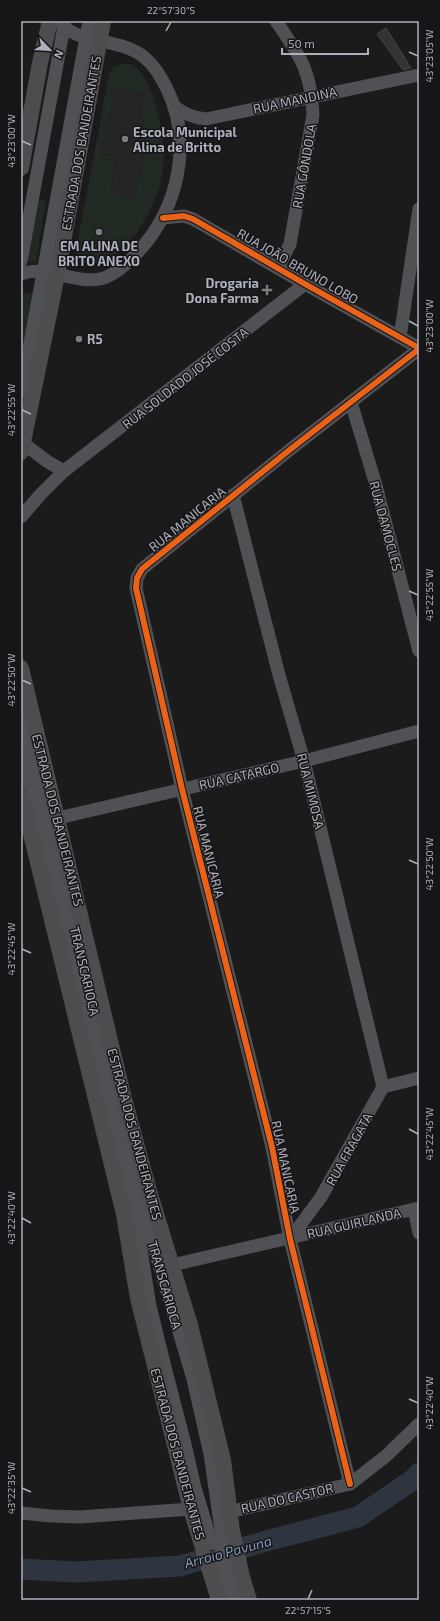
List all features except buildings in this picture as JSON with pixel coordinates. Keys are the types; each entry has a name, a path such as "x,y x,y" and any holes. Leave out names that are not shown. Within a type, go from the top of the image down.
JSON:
{"main road":[{"path":"21,168 24,129 50,21"},
{"name":"ESTRADA DOS BANDEIRANTES","path":"22,447 50,273 92,38 103,21"},
{"name":"ESTRADA DOS BANDEIRANTES","path":"21,668 123,1095 190,1325 223,1460 229,1512 226,1530 227,1589"},
{"name":"ESTRADA DOS BANDEIRANTES","path":"21,793 124,1214 138,1298 191,1509 227,1589 249,1600"}],"street":[{"path":"88,21 92,38"},
{"name":"RUA GÔNDOLA","path":"276,21 299,55 308,74 312,96 313,115 290,244 278,268"},
{"path":"21,261 62,23 92,38 127,48 145,57 158,71 174,106 180,129 181,149 178,171 171,199 163,218 151,238 128,263 117,271 105,277 94,280 34,271 21,274"},
{"name":"RUA MANDINA","path":"174,106 182,112 196,118 206,119 419,75"},
{"path":"400,337 419,209"},
{"name":"RUA JOÃO BRUNO LOBO","path":"163,218 184,216 193,219 419,348"},
{"path":"21,393 50,273"},
{"name":"RUA SOLDADO JOSÉ COSTA","path":"21,517 64,471 305,284"},
{"name":"RUA MANICARIA","path":"350,1484 290,1238 272,1147 182,789 136,588 137,578 142,569 419,348"},
{"name":"RUA DAMOCLES","path":"351,402 375,482 419,652"},
{"path":"22,447 64,471"},
{"name":"RUA MIMOSA","path":"233,496 279,675 304,762 383,1087"},
{"name":"TRANSCARIOCA","path":"21,715 55,848 141,1204 193,1379 226,1530"},
{"name":"RUA CATARGO","path":"58,818 304,762 419,731"},
{"name":"TRANSCARIOCA","path":"21,755 128,1192 141,1250 150,1306 203,1533"},
{"path":"383,1087 419,1078"},
{"name":"RUA FRAGATA","path":"290,1238 321,1197 383,1087"},
{"path":"416,1209 419,1233"},
{"name":"RUA GUIRLANDA","path":"172,1265 416,1209"},
{"name":"RUA DO CASTOR","path":"229,1512 350,1484 386,1456 419,1424"},
{"path":"21,1513 80,1517 191,1509"},
{"path":"227,1589 239,1600"}],"shaded area":[{"path":"122,64 131,64 135,66 142,74 148,85 154,99 163,139 163,170 158,193 143,224 126,245 108,260 98,265 90,265 82,261 76,251 109,74 114,67","holes":["115,88 143,93 138,123 149,125 134,199 110,194 117,157 101,154"]},
{"name":"Escola Municipal Alina de Britto","path":"115,88 143,93 138,122 149,125 134,199 110,195 117,157 101,154"},
{"path":"38,200 46,201 36,263 25,261"},
{"path":"21,292 33,294 21,359"}],"waterway":[{"name":"Arroio Pavuna","path":"21,1569 76,1572 180,1566 358,1517 414,1479 419,1473"}],"cycle path":[{"path":"163,218 184,216 193,219 419,348"},
{"path":"350,1484 290,1239 272,1147 182,789 136,588 137,578 142,569 292,448 419,349"}],"place":[{"name":"Escola Municipal Alina de Britto","path":"125,139"},
{"name":"EM ALINA DE BRITO ANEXO","path":"99,232"},
{"name":"Drogaria Dona Farma","path":"267,290"},
{"name":"R5","path":"79,339"}]}
